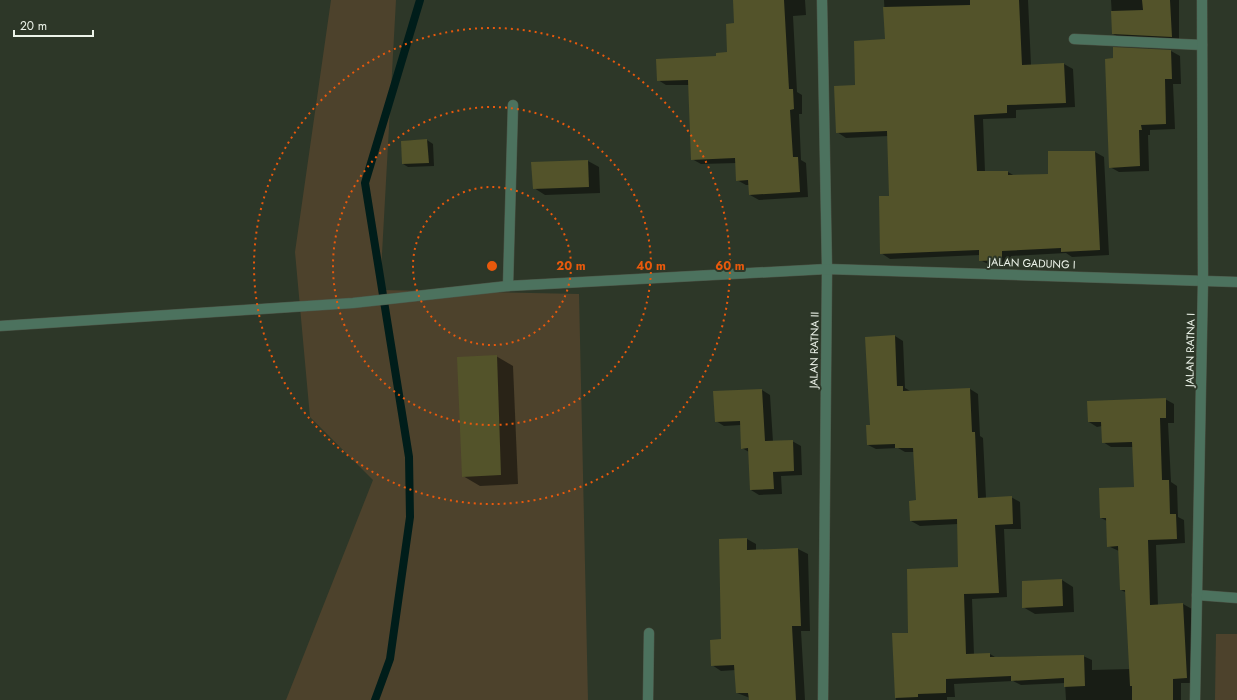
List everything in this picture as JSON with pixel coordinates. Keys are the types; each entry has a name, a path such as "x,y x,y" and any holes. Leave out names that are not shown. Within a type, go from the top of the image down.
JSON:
{"street":[{"name":"JALAN RATNA II","path":"822,0 827,269 823,700"},
{"name":"JALAN RATNA I","path":"1195,700 1203,280 1202,0"},
{"path":"1074,39 1202,45"},
{"path":"508,286 513,105"},
{"name":"JALAN GADUNG I","path":"0,326 353,303 508,286 827,269 1237,282"},
{"path":"1197,595 1237,598"},
{"path":"648,700 649,633"}],"shaded area":[{"path":"331,0 396,0 380,290 579,294 588,700 286,700 373,480 310,417 295,252"},
{"path":"1216,634 1237,634 1237,700 1215,700"}],"building":[{"path":"733,0 784,0 789,89 793,89 794,109 790,110 793,157 798,157 800,192 749,195 748,180 736,181 735,158 691,160 688,80 657,81 656,59 716,56 716,53 727,52 726,24 734,23"},
{"path":"970,0 1019,0 1022,65 1064,63 1066,103 1007,105 1007,113 974,115 977,171 1008,171 1008,175 1048,174 1048,151 1095,151 1100,250 1061,252 1061,248 1002,251 1002,260 979,261 979,250 880,254 879,196 889,196 887,131 836,133 834,86 855,85 854,41 885,39 883,7 970,5"},
{"path":"1142,0 1170,0 1172,37 1112,34 1111,11 1143,10"},
{"path":"1113,47 1171,50 1172,79 1165,79 1166,124 1141,125 1142,130 1139,130 1140,166 1109,168 1105,59 1113,58"},
{"path":"427,139 429,163 402,164 401,141"},
{"path":"588,160 589,187 533,189 531,162"},
{"path":"895,335 897,386 903,386 903,391 970,388 972,432 975,432 978,498 1012,496 1013,524 995,525 999,593 964,594 966,654 990,653 990,657 1084,655 1085,686 1064,687 1064,678 1011,681 1011,676 946,679 946,693 918,694 918,697 895,698 892,633 908,633 907,569 958,567 957,519 910,521 909,501 916,500 913,448 895,448 895,444 867,445 866,425 870,425 865,337"},
{"path":"497,355 501,475 462,477 457,357"},
{"path":"762,389 765,441 793,440 794,471 773,472 774,489 750,490 748,448 741,449 740,421 715,422 713,391"},
{"path":"1166,398 1166,418 1160,418 1162,480 1169,480 1170,514 1176,514 1177,539 1148,540 1150,605 1183,603 1187,678 1173,679 1173,700 1132,700 1125,590 1120,590 1118,546 1107,547 1106,518 1100,518 1099,488 1134,487 1132,442 1102,443 1101,422 1088,422 1087,401"},
{"path":"747,538 747,550 798,548 801,626 792,626 796,700 749,700 748,693 736,693 734,665 711,666 710,640 721,639 719,539"},
{"path":"1062,579 1063,606 1022,608 1022,581"}],"waterway":[{"path":"375,700 390,659 410,517 409,457 365,183 420,0"}]}
